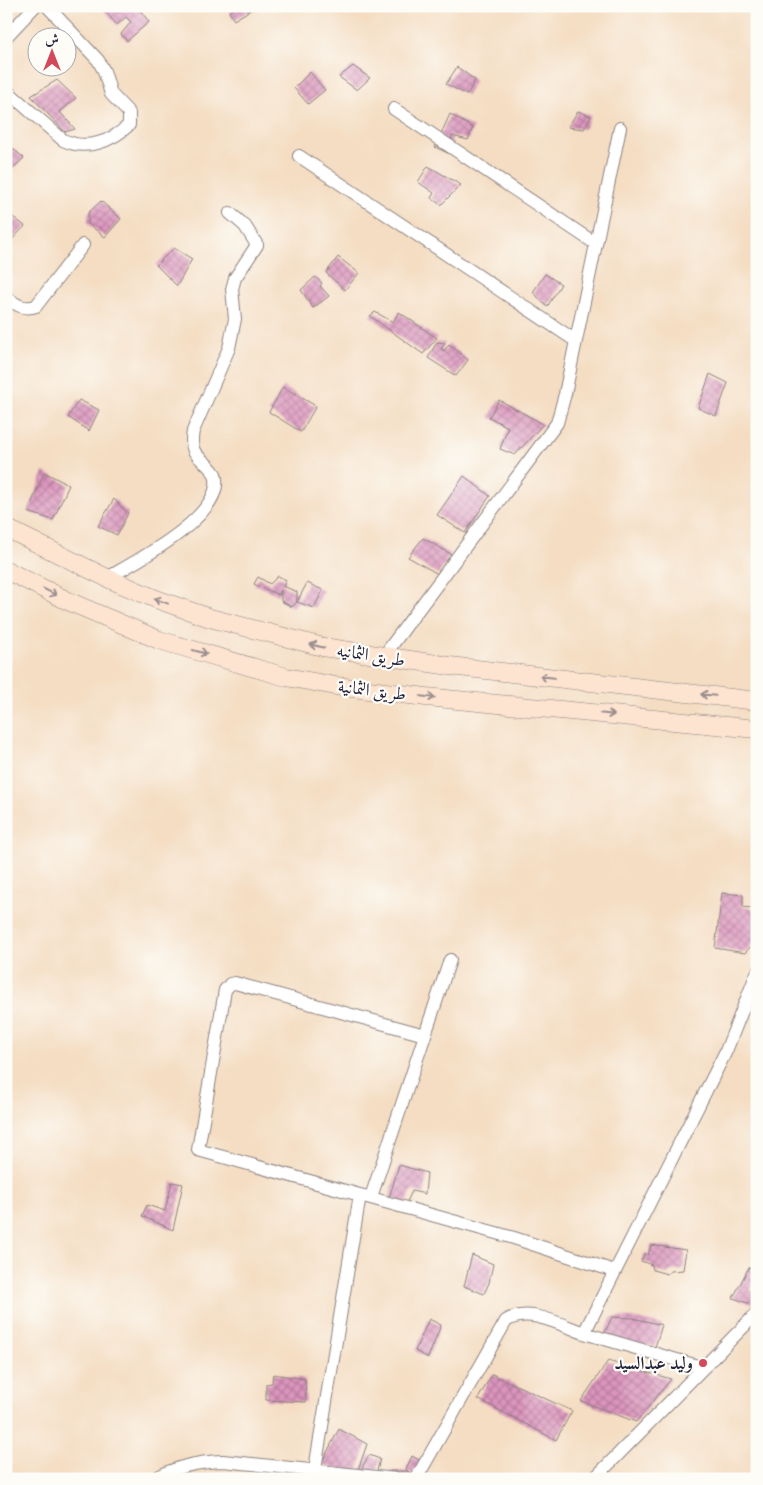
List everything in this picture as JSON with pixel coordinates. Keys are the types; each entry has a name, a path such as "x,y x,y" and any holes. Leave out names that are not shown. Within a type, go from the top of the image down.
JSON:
{"street":[{"path":"6,37 35,6"},
{"path":"6,90 63,140 72,144 92,145 112,139 129,125 129,113 111,94 104,71 98,60 47,6"},
{"path":"394,109 596,244"},
{"path":"383,657 550,435 563,407 620,128"},
{"path":"299,156 576,341"},
{"path":"107,578 180,533 202,510 216,488 215,474 193,452 190,444 193,430 229,348 235,319 232,289 235,278 257,245 245,226 230,213"},
{"path":"6,297 16,305 30,308 36,306 83,245"},
{"name":"طريق الثمانيه","path":"6,528 107,578 210,618 323,648 383,657 757,701"},
{"name":"طريق الثمانية","path":"6,570 68,601 159,640 286,677 336,686 426,696 757,729"},
{"path":"315,1469 366,1196 450,960"},
{"path":"584,1332 726,1051 757,973"},
{"path":"425,1034 235,983 230,984 225,990 198,1150 491,1232 614,1271"},
{"path":"594,1479 701,1367 757,1313"},
{"path":"416,1479 506,1321 515,1315 526,1314 701,1367"},
{"path":"154,1479 171,1470 197,1462 224,1461 315,1469 396,1479"}],"building":[{"path":"109,6 137,6 149,22 127,41 121,34 131,22 126,17 117,25 104,10"},
{"path":"238,6 250,6 252,9 234,20 229,12"},
{"path":"353,66 370,78 357,90 339,77"},
{"path":"457,67 475,80 467,95 446,84"},
{"path":"310,72 325,90 308,104 294,88"},
{"path":"57,80 76,98 60,112 75,129 65,132 31,96"},
{"path":"578,111 591,116 584,129 568,127"},
{"path":"450,114 473,128 468,140 452,136 451,140 456,157 435,147"},
{"path":"6,143 24,158 6,175"},
{"path":"428,166 461,185 441,205 431,198 434,193 418,182"},
{"path":"101,201 121,219 105,237 88,224 88,213"},
{"path":"9,214 25,226 6,246 6,218"},
{"path":"174,248 192,259 177,286 156,265"},
{"path":"338,257 359,273 345,290 326,273"},
{"path":"545,274 561,284 547,307 533,292"},
{"path":"315,277 322,283 320,286 329,296 313,308 301,290"},
{"path":"375,312 393,322 399,312 437,338 423,354 370,316"},
{"path":"437,342 445,343 441,349 444,351 449,344 468,360 456,376 428,358"},
{"path":"710,374 728,383 716,416 698,408"},
{"path":"283,387 316,406 301,432 269,412"},
{"path":"79,400 99,410 89,431 68,417"},
{"path":"499,400 543,424 515,455 500,449 508,427 489,417"},
{"path":"44,472 69,485 53,520 28,512"},
{"path":"464,476 490,496 465,533 437,515"},
{"path":"114,499 128,513 117,535 98,526"},
{"path":"423,538 451,554 438,574 408,557"},
{"path":"278,576 286,580 283,586 297,592 297,602 292,607 281,601 281,590 279,595 254,584 258,577 270,584"},
{"path":"307,583 323,590 314,608 297,602"},
{"path":"722,893 743,895 743,907 757,909 757,939 745,953 715,948"},
{"path":"399,1165 427,1173 425,1194 412,1191 406,1204 389,1198"},
{"path":"172,1182 183,1184 173,1230 142,1216 147,1205 165,1211"},
{"path":"651,1245 686,1250 683,1270 671,1271 667,1274 653,1270 652,1265 641,1261 645,1253 648,1255"},
{"path":"472,1255 493,1264 489,1283 484,1294 464,1286"},
{"path":"749,1267 757,1274 750,1291 757,1293 757,1306 733,1298"},
{"path":"612,1317 633,1318 662,1325 655,1347 603,1336"},
{"path":"429,1319 441,1325 428,1358 415,1351"},
{"path":"608,1361 671,1379 636,1422 581,1401"},
{"path":"273,1374 305,1379 306,1402 266,1400 266,1384 272,1383"},
{"path":"492,1374 572,1411 556,1440 478,1399"},
{"path":"339,1429 367,1444 357,1473 321,1464"},
{"path":"369,1455 380,1459 376,1475 359,1473"},
{"path":"412,1456 421,1461 413,1476 406,1469"},
{"path":"390,1471 408,1471 408,1478 389,1476"}],"place":[{"name":"وليد عبدالسيد","path":"703,1363"}]}
